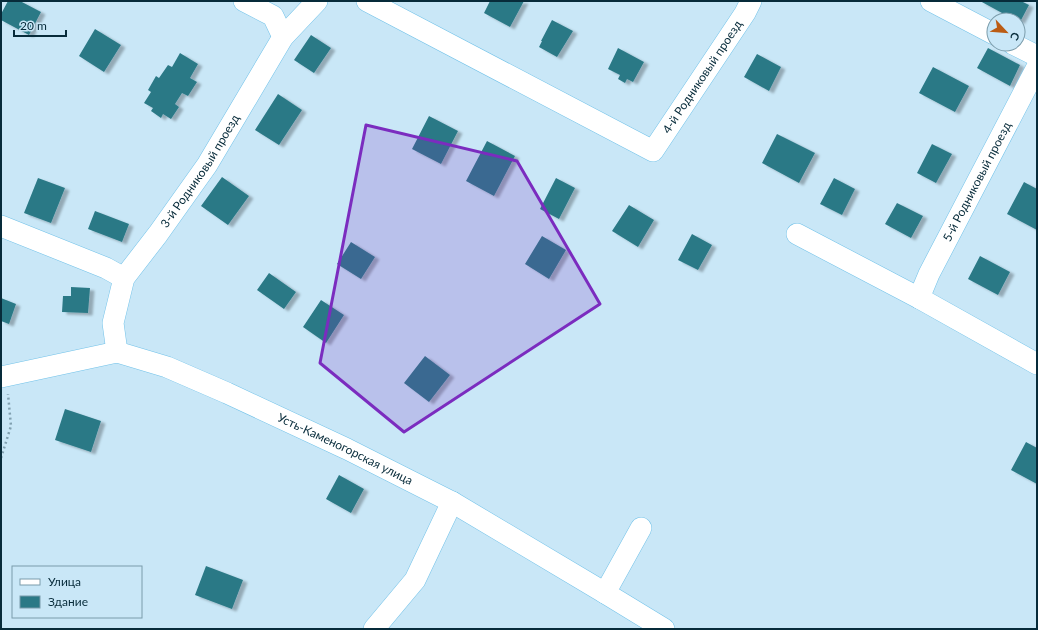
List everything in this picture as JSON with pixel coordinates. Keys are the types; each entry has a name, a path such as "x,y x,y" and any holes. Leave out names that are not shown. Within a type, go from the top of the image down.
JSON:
{"street":[{"path":"244,1 273,16 283,37"},
{"name":"3-й Родниковый проезд","path":"117,352 113,323 124,278 158,234 207,165 283,37 317,1"},
{"name":"4-й Родниковый проезд","path":"367,1 652,151 745,13 751,1"},
{"path":"931,1 986,30"},
{"path":"1026,50 1037,56"},
{"name":"5-й Родниковый проезд","path":"918,298 929,274 1037,67"},
{"path":"1,226 106,268 124,278"},
{"path":"797,234 918,298 1037,364"},
{"name":"Усть-Каменогорская улица","path":"4,377 117,352 167,367 227,393 347,449 452,502 664,629"},
{"path":"374,629 415,580 452,502"},
{"path":"606,593 641,528"}],"path":[{"path":"1,458 11,426 4,377"}],"highlighted area":[{"path":"366,125 517,161 600,304 404,432 320,363"}],"building":[{"path":"8,1 20,1 41,12 29,35 1,20 1,14"},
{"path":"490,1 524,1 510,27 484,13"},
{"path":"980,1 1021,1 1029,5 1025,12 1000,12"},
{"path":"552,20 573,31 557,57 539,47"},
{"path":"95,29 121,45 104,72 79,56"},
{"path":"311,35 331,48 314,73 294,60"},
{"path":"618,48 644,62 633,82 627,79 625,83 618,79 620,75 608,69"},
{"path":"986,52 996,52 1020,65 1010,86 977,68"},
{"path":"180,53 198,64 190,78 197,82 188,96 182,93 175,104 179,107 171,119 163,114 161,118 151,111 153,108 144,103 151,92 148,90 156,76 159,78 168,65 172,67"},
{"path":"757,54 781,67 769,91 744,77"},
{"path":"933,67 969,86 955,112 919,93"},
{"path":"278,94 302,110 279,145 255,130"},
{"path":"429,116 458,131 441,164 412,149"},
{"path":"777,134 815,153 799,183 762,163"},
{"path":"487,141 515,156 494,196 466,181"},
{"path":"932,144 952,154 936,183 917,173"},
{"path":"222,177 249,196 228,225 201,206"},
{"path":"38,178 65,188 51,223 24,213"},
{"path":"556,178 575,188 559,219 540,209"},
{"path":"834,178 855,189 842,215 820,204"},
{"path":"1024,182 1037,189 1037,230 1007,214"},
{"path":"897,203 923,216 911,238 885,224"},
{"path":"629,205 654,220 638,247 612,231"},
{"path":"95,211 129,224 122,242 88,229"},
{"path":"692,234 712,245 698,270 678,260"},
{"path":"542,236 566,250 549,279 525,264"},
{"path":"351,242 375,257 361,279 337,264"},
{"path":"980,256 1010,272 998,295 968,279"},
{"path":"269,273 296,292 284,309 257,290"},
{"path":"71,287 90,288 88,313 62,312 63,296 71,296"},
{"path":"1,298 16,304 9,324 1,321"},
{"path":"321,300 344,315 326,343 303,327"},
{"path":"425,356 450,375 429,402 404,383"},
{"path":"65,409 101,421 91,452 55,440"},
{"path":"1026,442 1037,448 1037,484 1011,470"},
{"path":"339,475 364,489 351,513 326,499"},
{"path":"206,566 243,580 232,609 195,595"}]}
